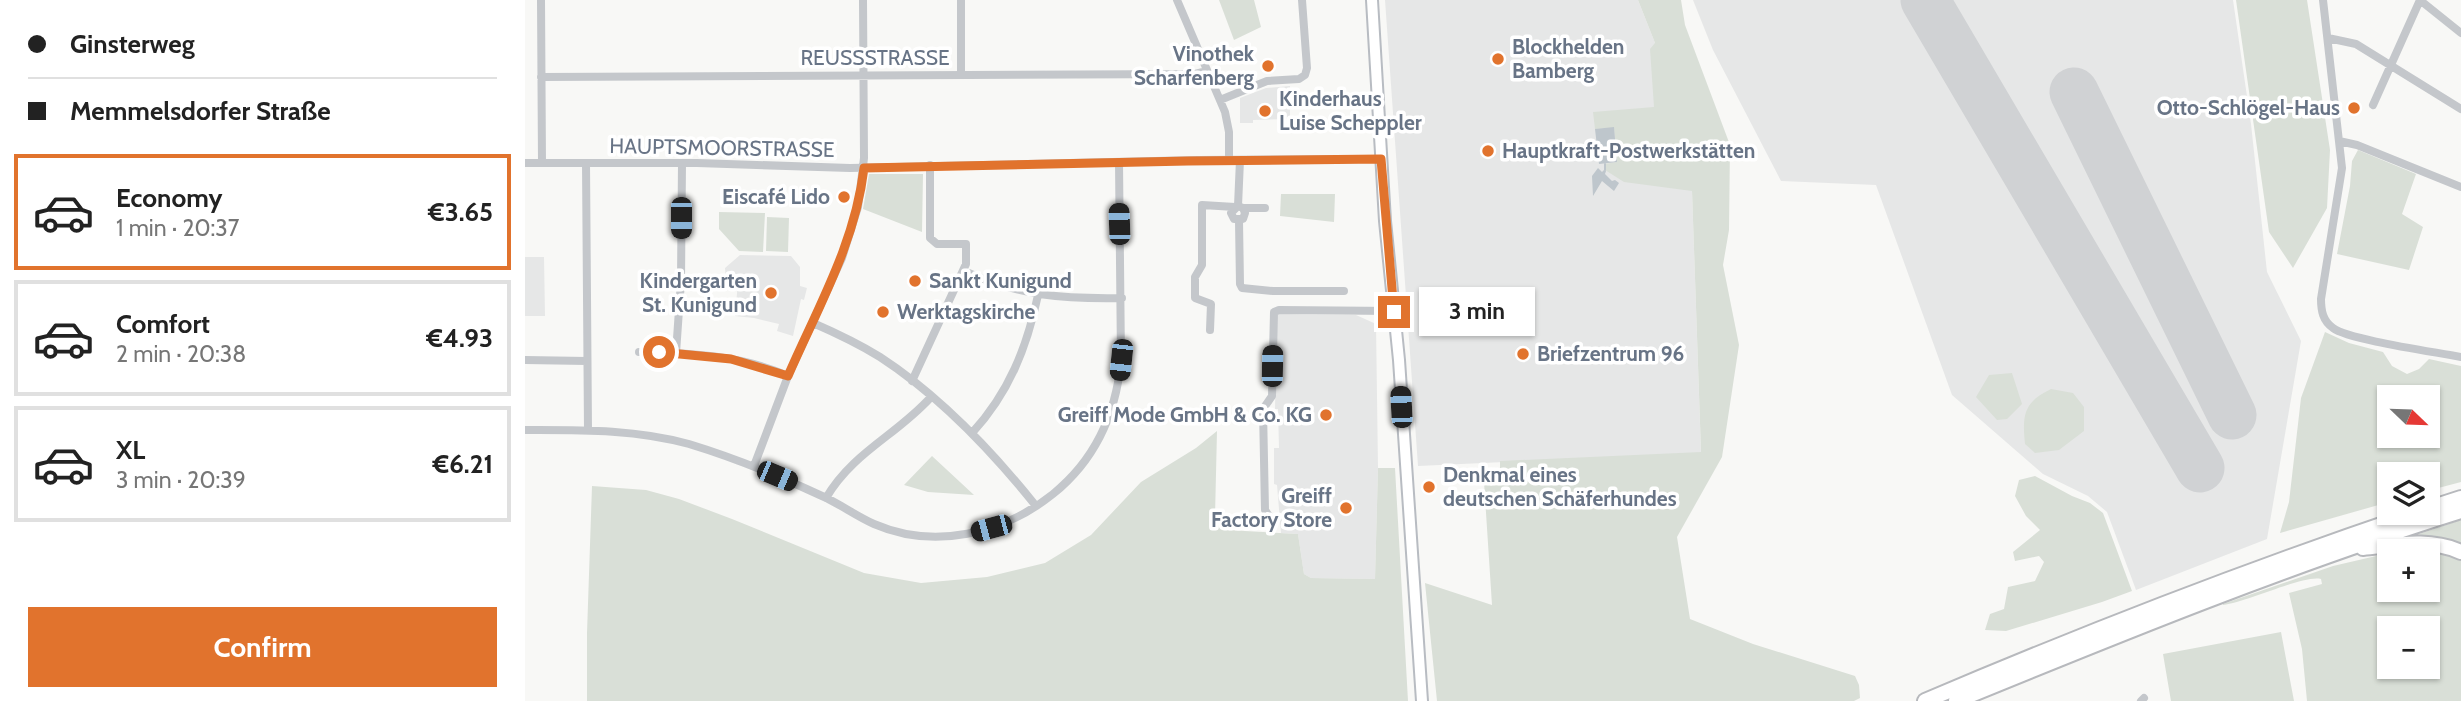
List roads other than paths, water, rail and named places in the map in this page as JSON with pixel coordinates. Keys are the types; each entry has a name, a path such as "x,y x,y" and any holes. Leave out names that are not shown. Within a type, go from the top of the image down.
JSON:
{"highway":[{"path":"2440,506 2459,501"},
{"path":"1956,701 2459,501"},
{"path":"1925,701 2071,639 2220,582 2382,525"},
{"path":"2341,550 2427,543 2461,552"}],"main road":[{"path":"1372,0 1381,159 1422,701"}],"street":[{"path":"541,0 542,163"},
{"path":"754,466 788,376 851,234 858,207 864,168 863,0"},
{"path":"961,0 961,75"},
{"path":"1177,0 1228,124 1229,160"},
{"path":"1220,100 1267,81 1299,79 1305,75 1307,68 1302,0"},
{"path":"2323,0 2341,181 2321,299 2324,317 2331,327 2350,335 2461,356"},
{"path":"2374,105 2421,1 2461,33"},
{"path":"2327,38 2356,44 2461,109"},
{"name":"REUSSSTRASSE","path":"541,77 1195,74 1207,71"},
{"path":"2339,141 2357,145 2461,187"},
{"name":"HAUPTSMOORSTRASSE","path":"525,163 682,163 864,168 1381,159"},
{"path":"1239,207 1240,160"},
{"path":"525,430 629,432 669,439 754,466 826,498 872,523 922,537 961,535 991,528 1020,516 1067,482 1079,469 1098,440 1110,414 1121,368 1119,162"},
{"path":"586,163 588,430"},
{"path":"675,353 681,281 682,163"},
{"path":"912,381 967,264 966,244 937,244 930,238 930,165"},
{"path":"1210,330 1211,304 1195,298 1195,277 1202,265 1202,205 1265,208"},
{"path":"1239,207 1231,211 1232,217 1239,221 1242,288 1344,291"},
{"path":"964,271 1014,290 1038,295 1122,298"},
{"path":"972,433 988,415 1010,381 1023,351 1038,295"},
{"path":"1269,516 1265,510 1263,409 1272,396 1274,312 1394,312"},
{"path":"813,323 882,359 912,381 972,433 1036,506"},
{"path":"639,352 731,359 788,376"},
{"path":"525,360 587,361"},
{"path":"826,498 851,464 905,422 931,397"}],"waterway":[{"path":"1605,164 1605,170"}],"place":[{"name":"Blockhelden Bamberg","path":"1498,59"},
{"name":"Vinothek Scharfenberg","path":"1268,66"},
{"name":"Otto-Schlögel-Haus","path":"2354,108"},
{"name":"Kinderhaus Luise Scheppler","path":"1265,111"},
{"name":"Hauptkraft-Postwerkstätten","path":"1488,151"},
{"name":"Eiscafé Lido","path":"844,197"},
{"name":"Sankt Kunigund","path":"915,281"},
{"name":"Kindergarten St. Kunigund","path":"771,293"},
{"name":"Werktagskirche","path":"883,312"},
{"name":"Briefzentrum 96","path":"1523,354"},
{"name":"Greiff Mode GmbH & Co. KG","path":"1326,415"},
{"name":"Denkmal eines deutschen Schäferhundes","path":"1429,487"},
{"name":"Greiff Factory Store","path":"1346,508"}]}
